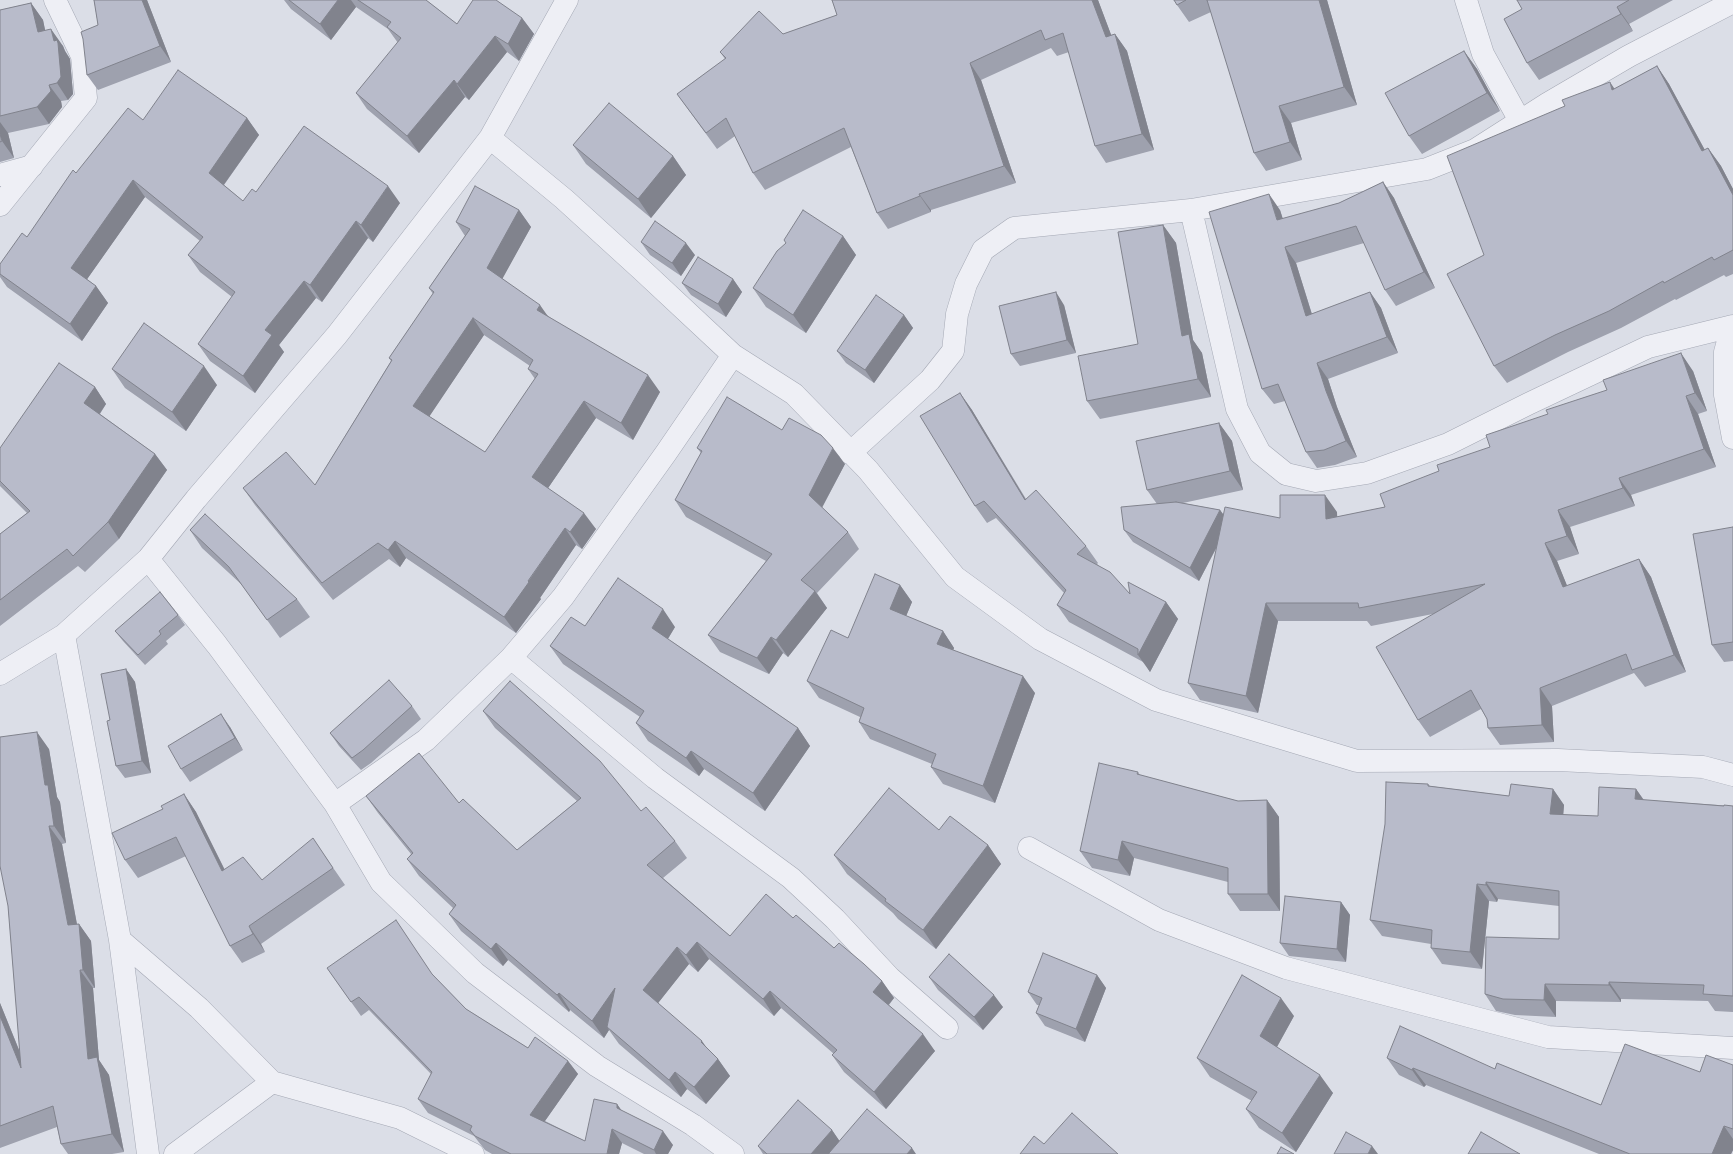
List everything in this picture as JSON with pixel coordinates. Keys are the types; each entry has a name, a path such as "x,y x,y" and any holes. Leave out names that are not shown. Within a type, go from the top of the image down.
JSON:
{"street":[{"path":"0,205 86,98 82,56 55,0"},
{"path":"0,674 64,635 148,559 196,499 337,335 490,138 567,0"},
{"path":"1466,0 1484,54 1520,121"},
{"path":"850,453 930,380 953,351 957,314 966,284 984,250 1014,228 1191,210 1428,169 1475,150 1628,56 1733,2"},
{"path":"490,138 564,199 626,254 733,355 794,394 868,470 955,577 1040,639 1156,700 1357,761 1558,760 1703,767 1733,775"},
{"path":"0,175 32,166"},
{"path":"1191,210 1237,409 1260,453 1286,474 1316,481 1367,474 1448,444 1648,347 1733,326"},
{"path":"1733,326 1725,352 1724,395 1733,438"},
{"path":"335,804 426,740 511,658 563,597 661,460 733,355"},
{"path":"148,559 217,645 335,804 381,882 475,972 597,1066 693,1125 733,1154"},
{"path":"64,635 120,940 148,1154"},
{"path":"511,658 655,778 791,878 834,919 890,978 947,1028"},
{"path":"1029,848 1159,920 1286,968 1548,1037 1733,1048"},
{"path":"120,940 199,1008 272,1082 400,1118 473,1154"},
{"path":"175,1154 272,1082"}],"building":[{"path":"94,0 142,0 160,46 87,75 81,32 98,25"},
{"path":"289,0 338,0 320,24"},
{"path":"358,0 426,0 457,24 473,0 496,0 522,18 508,44 495,36 457,84 454,80 407,136 356,93 401,38 387,27 391,22"},
{"path":"832,0 1092,0 1106,37 1115,34 1142,134 1095,146 1063,33 1045,40 1041,30 970,63 1004,166 919,194 920,196 877,213 844,128 753,173 726,118 706,133 677,94 726,58 720,52 759,11 783,34 837,15"},
{"path":"1174,0 1186,0 1177,5"},
{"path":"1207,0 1319,0 1344,87 1279,106 1290,142 1254,153"},
{"path":"1517,0 1629,0 1617,7 1621,14 1527,63 1504,19 1522,9"},
{"path":"31,3 38,32 51,29 54,41 57,40 61,77 57,83 49,85 51,91 37,107 0,116 0,10"},
{"path":"1464,51 1487,93 1409,136 1385,93"},
{"path":"1657,66 1702,151 1708,148 1733,195 1733,250 1714,260 1712,257 1664,283 1663,281 1609,311 1555,335 1494,366 1447,274 1484,255 1447,156 1565,106 1562,100 1610,82 1612,90"},
{"path":"178,70 247,118 209,173 243,201 252,189 256,192 304,126 388,186 361,225 356,221 310,285 304,281 265,330 272,335 243,376 198,344 235,292 188,255 203,237 133,180 71,268 96,286 70,324 0,274 0,264 22,233 27,237 73,170 76,173 128,108 143,120"},
{"path":"609,103 673,156 638,199 573,145"},
{"path":"1383,182 1424,272 1385,290 1356,226 1285,247 1306,316 1370,292 1387,337 1317,363 1326,391 1346,441 1324,450 1306,452 1278,384 1262,389 1209,212 1269,194 1277,220 1339,203"},
{"path":"475,186 519,210 487,268 540,305 537,310 648,375 621,423 584,401 532,477 584,513 570,532 565,528 504,617 395,541 388,550 378,543 322,583 243,488 286,452 315,485 392,360 389,358 434,292 429,288 470,229 456,222","holes":["473,318 533,360 528,369 538,374 485,452 413,406"]},
{"path":"803,210 843,236 793,315 753,288 777,251 786,243 784,240"},
{"path":"655,221 686,243 672,263 641,242"},
{"path":"1163,225 1182,336 1189,334 1198,379 1087,401 1078,356 1138,344 1118,232"},
{"path":"698,257 733,279 718,304 682,283"},
{"path":"1056,292 1067,340 1011,354 999,306"},
{"path":"876,295 904,315 865,370 837,351"},
{"path":"144,323 204,366 172,412 112,369"},
{"path":"1681,353 1695,393 1686,396 1704,449 1619,478 1623,488 1558,510 1567,536 1545,543 1563,587 1639,559 1674,655 1632,670 1626,654 1540,688 1542,725 1488,728 1487,719 1471,690 1418,720 1376,647 1485,584 1359,608 1358,603 1266,603 1246,696 1188,683 1225,507 1280,518 1280,495 1325,495 1326,519 1385,507 1380,494 1439,471 1437,465 1490,447 1486,435 1548,414 1546,410 1607,390 1603,380"},
{"path":"59,363 95,387 84,403 155,454 108,522 73,556 67,549 0,600 0,534 30,511 0,481 0,448"},
{"path":"960,393 1025,500 1036,490 1086,546 1077,554 1110,572 1130,594 1128,582 1166,602 1138,655 1138,649 1057,605 1066,590 984,501 975,506 920,416"},
{"path":"727,397 782,430 789,418 821,435 833,448 809,495 848,532 801,580 815,591 776,640 771,637 757,658 708,635 772,554 675,500 702,451 697,448"},
{"path":"1219,423 1230,471 1147,490 1136,441"},
{"path":"1176,502 1220,510 1190,568 1124,530 1121,507"},
{"path":"205,514 297,599 267,620 229,567 190,530"},
{"path":"1733,527 1733,642 1712,645 1693,534"},
{"path":"875,574 900,585 890,609 943,631 937,644 1023,676 983,786 931,767 936,754 859,722 864,708 807,681 831,630 848,638"},
{"path":"618,578 663,609 652,628 798,728 753,793 691,751 686,758 636,723 644,711 550,646 571,617 585,626"},
{"path":"160,592 178,615 159,631 161,634 138,655 115,631"},
{"path":"126,669 142,761 116,766 107,721 110,720 101,674"},
{"path":"389,680 412,706 352,758 330,733"},
{"path":"510,681 600,761 641,811 646,807 675,841 647,865 730,936 766,894 793,918 796,915 834,948 839,943 882,981 873,992 923,1034 874,1092 832,1055 837,1050 770,991 763,999 697,942 686,955 677,947 643,990 702,1041 701,1042 718,1059 694,1087 675,1072 669,1080 607,1027 615,988 592,1021 559,993 557,995 496,943 491,949 449,914 456,905 407,859 413,853 366,796 419,753 459,803 463,799 517,850 581,798 483,711"},
{"path":"221,714 235,738 181,769 168,746"},
{"path":"37,732 45,785 48,785 54,826 49,826 68,925 79,924 83,970 80,970 88,1059 97,1057 112,1134 61,1144 53,1106 0,1126 0,1016 21,1068 8,906 0,866 0,737"},
{"path":"1099,763 1138,772 1137,774 1238,801 1267,800 1268,894 1228,894 1228,868 1122,841 1118,860 1080,851"},
{"path":"1386,782 1428,784 1428,786 1509,796 1511,784 1553,789 1550,814 1598,816 1599,787 1636,789 1635,799 1733,806 1733,996 1703,994 1704,985 1609,982 1609,985 1545,984 1544,1000 1503,999 1485,994 1486,937 1559,939 1559,891 1486,882 1486,885 1477,884 1470,952 1431,948 1432,930 1370,920 1385,824"},
{"path":"889,788 939,830 950,816 988,845 923,930 885,901 886,899 834,855"},
{"path":"184,794 222,871 243,857 262,880 313,838 333,868 249,926 253,934 230,946 176,837 125,860 112,833 163,809 161,806"},
{"path":"1285,896 1341,902 1337,949 1280,943"},
{"path":"396,920 432,974 466,1009 528,1048 535,1037 568,1061 530,1115 585,1141 594,1099 617,1104 617,1108 663,1131 654,1150 612,1129 607,1154 511,1154 475,1136 470,1130 472,1126 418,1099 432,1072 359,997 351,1002 327,968"},
{"path":"1043,953 1097,975 1076,1029 1036,1013 1042,998 1028,992"},
{"path":"949,954 994,995 974,1017 929,977"},
{"path":"1242,975 1281,998 1260,1036 1320,1075 1282,1133 1246,1109 1257,1092 1197,1058"},
{"path":"1400,1026 1495,1069 1497,1063 1601,1105 1625,1044 1700,1072 1706,1055 1733,1065 1733,1129 1724,1126 1712,1154 1630,1154 1413,1068 1412,1070 1387,1058"},
{"path":"798,1100 832,1130 811,1154 767,1154 758,1146"},
{"path":"867,1109 912,1148 907,1154 829,1154"},
{"path":"1072,1113 1118,1154 1020,1154 1034,1136 1044,1144"},
{"path":"1346,1132 1372,1146 1368,1154 1334,1154"},
{"path":"1481,1132 1520,1154 1468,1154"},
{"path":"1281,1147 1294,1154 1277,1154"}]}
